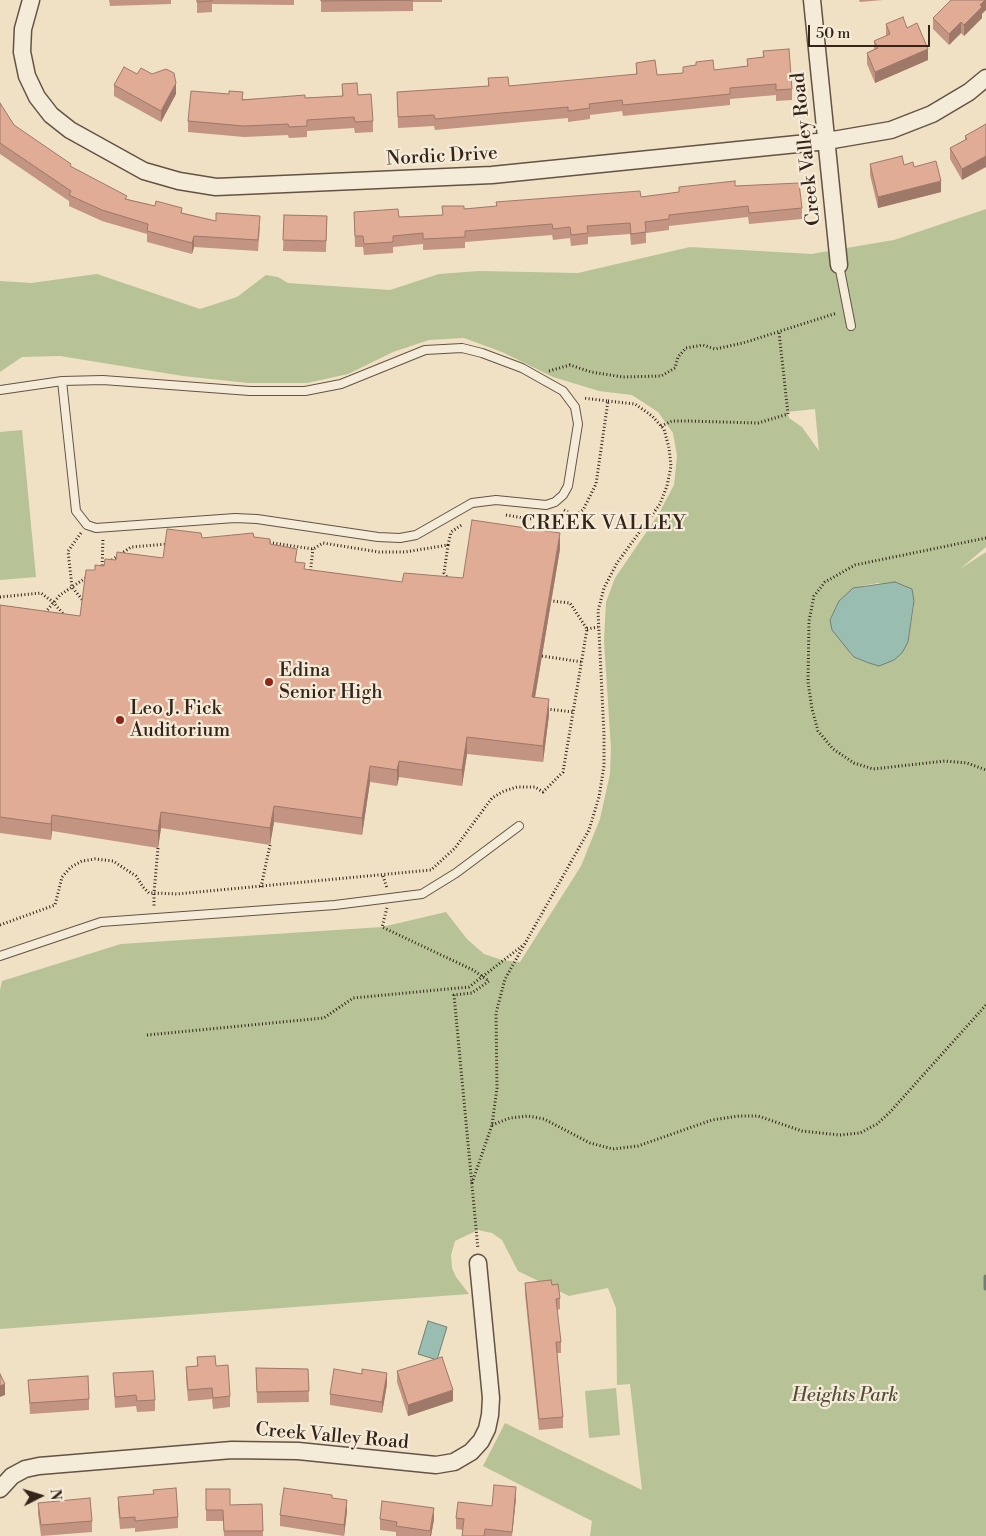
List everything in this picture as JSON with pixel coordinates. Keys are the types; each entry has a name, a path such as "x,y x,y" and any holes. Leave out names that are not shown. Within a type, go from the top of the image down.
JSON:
{"street":[{"name":"Nordic Drive","path":"31,0 23,28 22,52 27,76 37,97 52,115 70,130 144,171 180,181 216,187 492,175 826,141 891,130 932,114 970,92 986,78"},
{"name":"Creek Valley Road","path":"812,0 839,265"},
{"name":"Creek Valley Road","path":"0,1489 12,1476 25,1469 39,1466 232,1450 298,1451 436,1465 454,1462 471,1452 481,1441 487,1429 490,1414 491,1398 478,1262"}],"lane":[{"path":"839,265 851,326"},
{"path":"0,390 62,381 102,380 250,391 305,391 341,384 425,350 449,348 482,352 538,377 563,391 570,398 578,415 568,486 563,496 546,505 496,500 472,504 422,532 400,538 235,518 102,528 87,525 76,511 62,381"},
{"path":"0,956 101,922 335,906 422,894 456,873 519,826"}],"path":[{"path":"538,377 552,370 570,365 591,372 623,377 661,376 675,368 678,357 686,348 703,345 715,349 743,343 779,332 813,318 839,312 845,300"},
{"path":"661,426 672,422 687,421 758,424 788,414 779,332"},
{"path":"472,1183 492,1125 497,1088 496,1013 505,978 589,830 599,797 604,766 604,735 598,611 604,588 617,563 660,504 667,486 671,466 669,448 661,426 652,416 635,404 608,401"},
{"path":"84,602 72,587 68,551 87,525"},
{"path":"101,574 102,528"},
{"path":"986,538 855,565 824,582 814,596 809,621 808,682 812,710 818,731 833,749 854,763 873,769 946,762 967,763 986,770"},
{"path":"448,545 444,573 454,587"},
{"path":"310,577 313,550"},
{"path":"0,597 42,593 69,620"},
{"path":"0,925 55,905 62,877 71,867 82,861 95,859 113,861 136,876 149,893 177,894 431,870 455,848 474,826 481,812 492,798 504,791 518,787 535,787 543,792 563,772 587,629 570,603 552,600"},
{"path":"36,615 47,620"},
{"path":"587,629 598,627"},
{"path":"542,656 582,662"},
{"path":"543,709 573,712"},
{"path":"261,887 270,845"},
{"path":"153,918 158,848"},
{"path":"382,927 489,981 472,993 454,995 478,1262"},
{"path":"147,1035 324,1018 353,998 469,987 524,944"},
{"path":"492,1125 510,1118 528,1116 544,1119 590,1143 613,1149 638,1146 712,1120 739,1116 758,1116 802,1131 840,1136 860,1133 877,1124 890,1112 986,1005"}],"green space":[{"name":"Heights Park","path":"986,209 986,547 960,569 986,552 986,1536 590,1536 592,1521 483,1466 505,1423 642,1490 630,1384 617,1385 616,1308 608,1288 569,1296 518,1271 502,1240 492,1233 478,1230 455,1241 451,1255 452,1268 456,1277 469,1294 0,1329 0,990 2,981 121,944 382,927 446,912 467,939 484,954 502,960 520,962 581,866 600,819 610,774 611,749 604,641 606,602 615,578 658,515 674,485 677,456 673,433 658,412 632,395 599,391 553,377 502,352 464,338 429,340 393,352 348,374 307,383 248,383 183,376 60,356 22,357 0,372 0,281 31,283 97,274 200,309 237,297 266,275 278,277 288,283 390,290 439,274 479,271 578,273 690,247 811,254 894,240","holes":["815,409 819,451 802,427 789,418 787,412","878,583 911,589 914,606 908,642 869,663 854,657 830,620 839,601 861,586"]},
{"path":"22,430 36,577 0,580 0,432"},
{"path":"616,1388 620,1435 589,1438 585,1391"}],"water":[{"path":"895,582 912,589 914,601 908,642 902,653 894,660 879,666 854,657 832,630 830,620 839,601 853,588"},
{"path":"428,1321 447,1327 437,1360 418,1354"}],"building":[{"path":"197,0 212,0 212,1 197,2"},
{"path":"321,0 413,0 321,1"},
{"path":"951,0 985,0 980,5 982,7 964,25 961,22 949,34 933,18"},
{"path":"903,17 907,28 917,23 928,49 875,72 867,53 878,48 874,41 890,34 886,24"},
{"path":"789,49 792,89 776,90 776,84 730,88 730,94 623,105 622,100 589,104 590,108 568,111 568,107 435,119 434,115 398,117 397,92 489,86 488,78 508,77 509,86 637,74 636,63 655,60 657,75 683,73 683,67 696,65 696,62 713,60 714,70 748,66 747,59 764,57 763,51"},
{"path":"124,67 137,74 141,68 152,74 166,69 174,73 176,83 161,111 114,85"},
{"path":"357,83 358,95 371,94 373,121 355,122 354,117 307,120 307,126 289,127 288,124 244,126 188,121 191,91 229,94 229,91 243,92 242,100 305,95 305,98 343,96 342,84"},
{"path":"0,103 14,125 71,164 70,166 127,196 125,199 155,206 156,201 182,208 181,213 216,221 216,213 260,216 258,240 194,236 192,243 147,231 148,224 102,210 69,195 71,191 0,143"},
{"path":"986,124 986,156 962,169 950,148 967,139 965,136"},
{"path":"902,156 904,165 913,162 914,167 936,161 941,181 878,197 870,164"},
{"path":"735,181 735,186 799,183 802,208 749,213 748,206 669,215 669,219 645,222 646,232 631,234 630,223 587,226 588,233 571,235 570,227 553,229 552,224 465,231 465,237 423,239 423,233 393,236 393,242 364,244 363,236 355,236 354,212 398,209 399,217 443,215 442,206 464,206 464,209 497,206 496,202 640,191 641,197 679,192 679,187"},
{"path":"284,215 327,216 326,241 283,240"},
{"name":"Edina Senior High","path":"472,520 560,533 532,697 549,699 543,746 467,737 462,770 399,761 397,770 370,766 362,818 274,806 270,828 161,812 158,831 52,815 51,824 0,817 0,605 80,616 86,570 95,570 95,565 104,566 105,559 116,560 117,552 163,558 167,529 201,533 202,538 253,533 254,537 270,539 270,544 297,549 295,562 305,563 304,569 402,582 404,573 463,578"},
{"path":"551,1280 552,1285 558,1284 560,1298 556,1299 561,1342 556,1342 563,1417 539,1419 525,1283"},
{"path":"215,1356 216,1366 228,1365 230,1396 213,1398 212,1388 188,1390 186,1367 198,1366 197,1357"},
{"path":"442,1357 453,1390 408,1405 397,1371"},
{"path":"256,1368 308,1369 309,1391 257,1392"},
{"path":"334,1369 362,1374 362,1369 387,1373 382,1402 330,1394"},
{"path":"153,1371 155,1400 137,1401 136,1395 115,1397 113,1373"},
{"path":"0,1374 5,1384 0,1386"},
{"path":"88,1376 89,1399 30,1403 28,1380"},
{"path":"494,1485 516,1487 512,1532 485,1529 484,1536 462,1536 464,1519 456,1518 458,1502 492,1506"},
{"path":"176,1488 178,1517 135,1521 135,1517 120,1518 118,1497 154,1494 153,1490"},
{"path":"284,1488 332,1495 332,1498 347,1500 344,1525 280,1515"},
{"path":"206,1489 230,1489 230,1505 262,1504 263,1531 224,1531 223,1510 206,1510"},
{"path":"90,1498 92,1521 41,1525 38,1503"},
{"path":"382,1501 434,1508 430,1531 396,1526 397,1522 380,1519"}],"waterway":[{"path":"986,1277 986,1288"}],"place":[{"name":"Edina Senior High","path":"269,682"},
{"name":"Leo J. Fick Auditorium","path":"120,720"}],"district":[{"name":"CREEK VALLEY","path":"604,524"}]}
